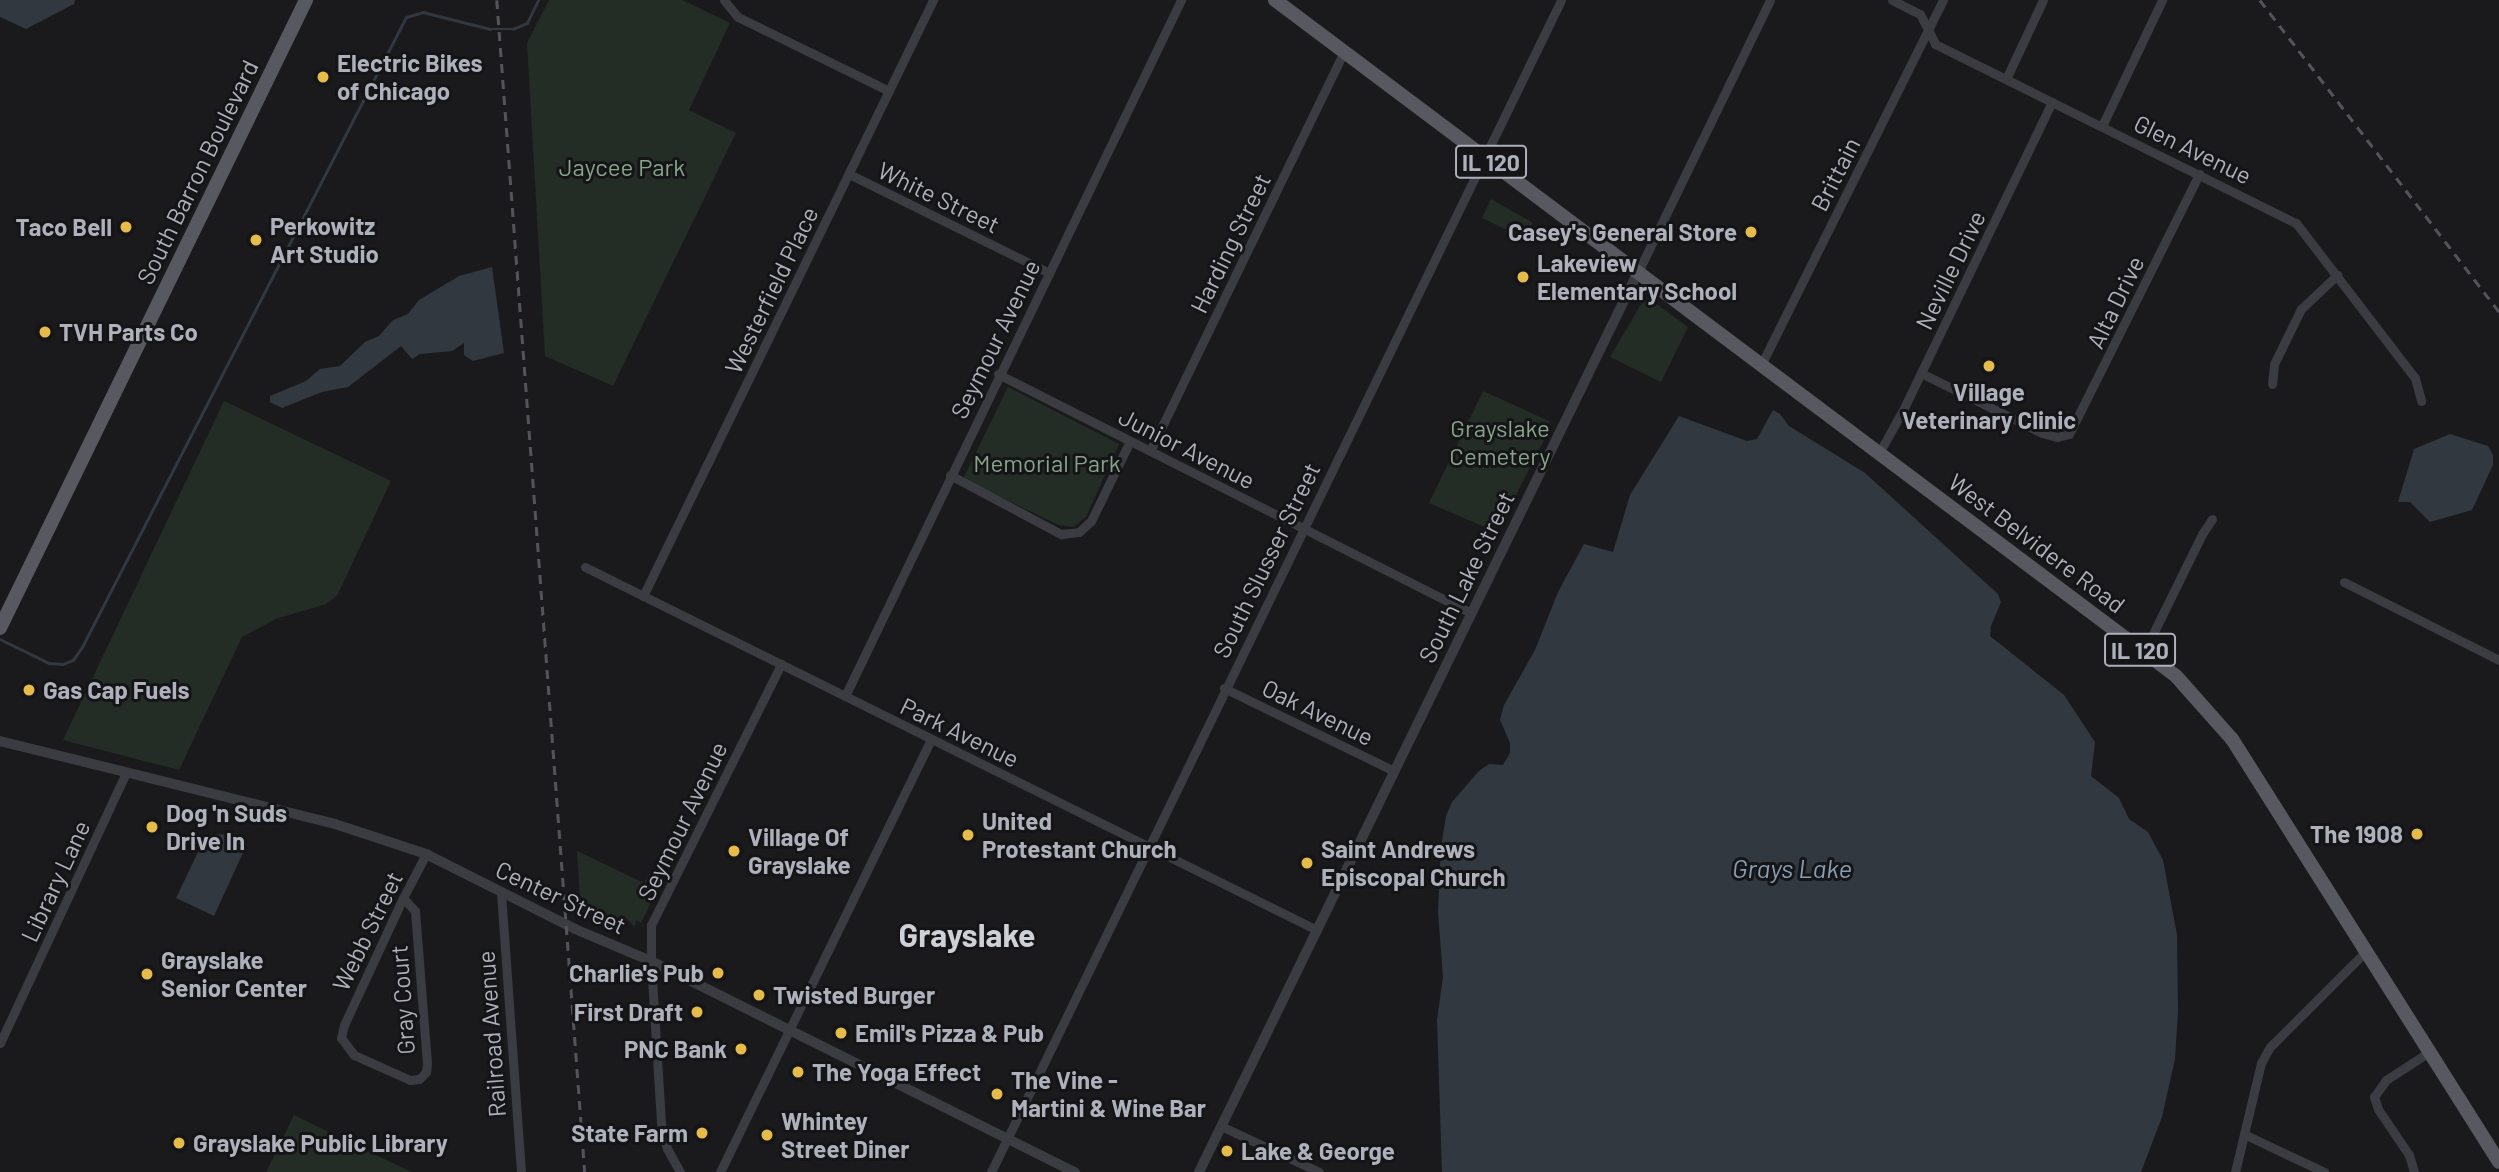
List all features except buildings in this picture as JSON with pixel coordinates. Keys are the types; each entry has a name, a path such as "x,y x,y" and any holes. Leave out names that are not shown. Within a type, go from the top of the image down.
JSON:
{"main road":[{"name":"South Barron Boulevard","path":"1,625 306,0"},
{"name":"IL 120","path":"1275,0 1638,272"},
{"name":"West Belvidere Road","path":"1638,272 2176,676 2232,739 2499,1162"}],"street":[{"name":"Westerfield Place","path":"643,596 933,0"},
{"name":"Seymour Avenue","path":"845,696 998,374 1181,0"},
{"name":"South Slusser Street","path":"991,1172 1224,688 1561,0"},
{"name":"South Lake Street","path":"1199,1172 1770,0"},
{"name":"Glen Avenue","path":"1892,0 1920,14 1935,44 2295,223 2414,378 2421,401"},
{"name":"Brittain","path":"1761,365 1943,0"},
{"path":"2006,79 2043,0"},
{"path":"2102,126 2162,0"},
{"path":"724,1 738,17 889,90"},
{"name":"Harding Street","path":"1150,451 1344,52"},
{"name":"Neville Drive","path":"1879,453 1921,373 2052,102"},
{"name":"White Street","path":"849,174 1049,273"},
{"name":"Alta Drive","path":"1921,373 2042,433 2057,437 2069,434 2075,428 2199,174"},
{"path":"2273,384 2274,364 2301,309 2337,275"},
{"name":"Junior Avenue","path":"998,374 1471,613"},
{"path":"950,475 1061,534 1079,531 1091,520 1130,440"},
{"path":"2144,652 2212,519"},
{"name":"Park Avenue","path":"585,568 1317,930"},
{"path":"2344,582 2499,660"},
{"name":"Seymour Avenue","path":"680,1172 663,1135 651,961 652,925 781,664"},
{"name":"Oak Avenue","path":"1224,688 1394,771"},
{"path":"720,1172 931,739"},
{"name":"Center Street","path":"0,741 335,824 426,854 501,893 651,961 1075,1172"},
{"name":"Library Lane","path":"0,1043 126,774"},
{"name":"Webb Street","path":"344,1025 426,854"},
{"name":"Railroad Avenue","path":"501,893 521,1172"},
{"name":"Gray Court","path":"344,1025 341,1038 354,1055 404,1079 419,1079 426,1072 415,911 404,898"},
{"path":"2235,1172 2260,1063 2270,1047 2366,951"},
{"path":"2414,1172 2409,1155 2378,1109 2374,1097 2386,1080 2430,1052"},
{"path":"1221,1126 1320,1172"},
{"path":"2244,1134 2323,1172"}],"green space":[{"name":"Jaycee Park","path":"549,0 682,0 730,23 689,110 736,133 613,386 545,356 527,43"},
{"path":"1491,199 1533,223 1525,239 1482,218"},
{"path":"1643,301 1654,302 1688,327 1661,382 1610,357"},
{"name":"Memorial Park","path":"1008,387 1119,444 1086,517 1073,527 1059,525 963,479"},
{"name":"Grayslake Cemetery","path":"1483,391 1549,421 1550,428 1510,507 1494,531 1429,503"},
{"path":"224,401 391,481 337,596 326,604 276,619 242,637 179,770 63,740"},
{"path":"577,851 644,883 650,873 657,877 653,885 656,892 641,923 636,920 635,927 624,916 618,918 620,923 616,931 581,914"},
{"path":"294,1115 369,1152 412,1172 266,1172"}],"water":[{"path":"0,0 75,0 74,4 26,29 0,17"},
{"path":"492,267 504,353 473,361 464,355 464,343 452,351 420,354 412,359 401,346 348,387 322,392 282,408 270,402 270,396 306,381 320,369 340,366 365,342 379,336 393,320 408,314 419,300 459,276"},
{"name":"Grays Lake","path":"1773,410 1780,414 1789,426 1865,473 1998,594 2001,602 1991,626 1990,636 2064,695 2095,742 2091,776 2119,798 2129,819 2148,832 2163,860 2177,935 2178,1012 2175,1059 2162,1117 2141,1172 1442,1172 1437,1020 1443,977 1438,912 1441,847 1446,816 1452,802 1479,771 1489,764 1503,765 1510,753 1510,743 1500,720 1504,705 1535,650 1558,592 1584,544 1613,552 1630,495 1679,416 1747,441 1757,439"},
{"path":"2450,434 2488,446 2493,455 2493,465 2472,510 2430,522 2410,502 2398,502 2414,449"},
{"path":"212,834 231,835 247,844 214,916 176,898 202,844"}],"waterway":[{"path":"0,639 49,663 63,664 73,660 82,647 406,17 423,12 490,29 513,29 527,23 538,0"}],"railway":[{"path":"497,0 585,1172"},
{"path":"2260,0 2499,312"}],"place":[{"name":"Electric Bikes of Chicago","path":"323,77"},
{"name":"Taco Bell","path":"126,227"},
{"name":"Casey's General Store","path":"1751,232"},
{"name":"Perkowitz Art Studio","path":"256,240"},
{"name":"Lakeview Elementary School","path":"1523,277"},
{"name":"TVH Parts Co","path":"45,332"},
{"name":"Village Veterinary Clinic","path":"1989,366"},
{"name":"Gas Cap Fuels","path":"29,690"},
{"name":"Dog 'n Suds Drive In","path":"152,827"},
{"name":"The 1908","path":"2417,834"},
{"name":"United Protestant Church","path":"968,835"},
{"name":"Village Of Grayslake","path":"734,851"},
{"name":"Saint Andrews Episcopal Church","path":"1307,863"},
{"name":"Charlie's Pub","path":"718,973"},
{"name":"Grayslake Senior Center","path":"147,974"},
{"name":"Twisted Burger","path":"759,995"},
{"name":"First Draft","path":"697,1012"},
{"name":"Emil's Pizza & Pub","path":"841,1033"},
{"name":"PNC Bank","path":"741,1049"},
{"name":"The Yoga Effect","path":"798,1072"},
{"name":"The Vine - Martini & Wine Bar","path":"997,1094"},
{"name":"State Farm","path":"702,1133"},
{"name":"Whintey Street Diner","path":"767,1135"},
{"name":"Grayslake Public Library","path":"179,1143"},
{"name":"Lake & George","path":"1227,1151"}],"district":[{"name":"Grayslake","path":"967,934"}]}
